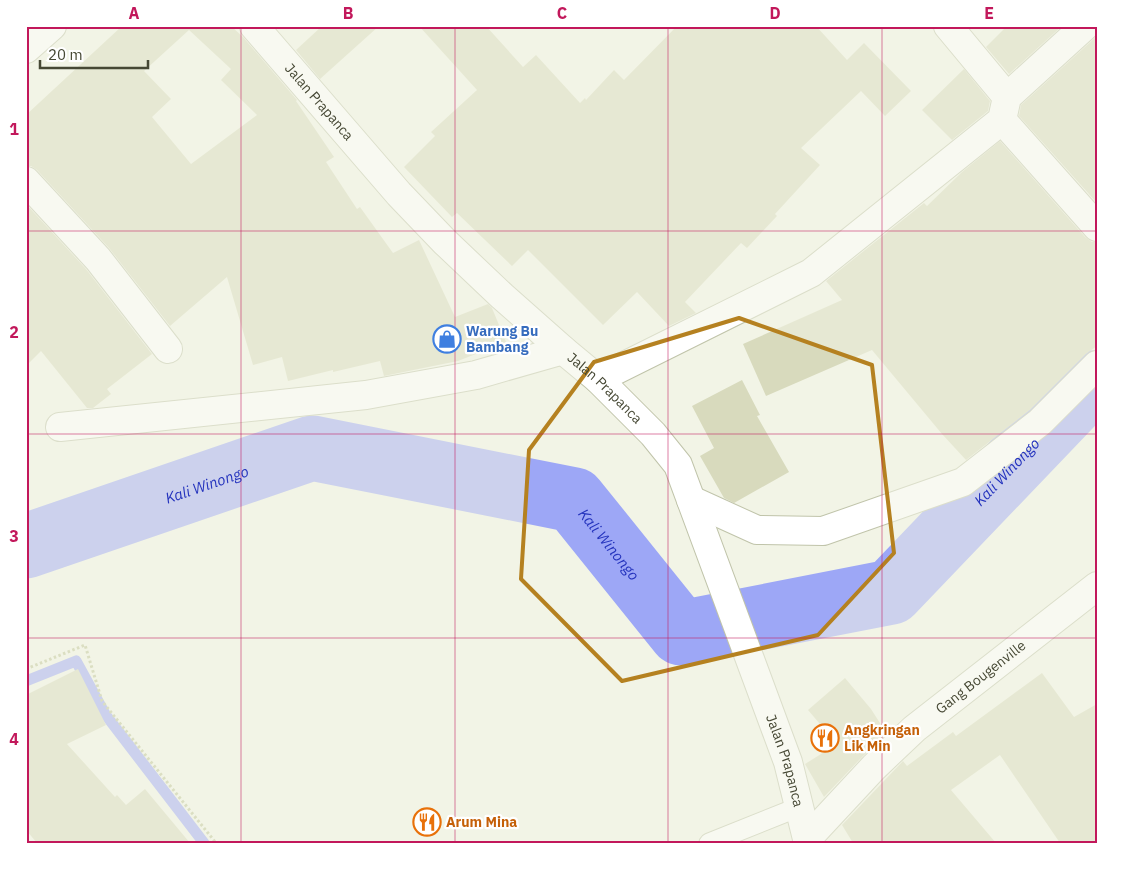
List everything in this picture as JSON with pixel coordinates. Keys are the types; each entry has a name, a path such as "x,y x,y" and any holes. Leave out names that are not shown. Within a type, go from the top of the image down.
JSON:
{"street":[{"path":"26,49 52,26"},
{"name":"Jalan Prapanca","path":"254,26 399,194 445,242 563,350 598,379 653,434 678,465 788,762 807,841"},
{"path":"948,26 1005,108 1097,227"},
{"path":"598,379 811,273 1005,108 1085,26"},
{"path":"26,181 98,259 168,349"},
{"path":"60,427 366,395 476,375 563,350"},
{"path":"691,500 757,530 824,531 962,482 1040,422 1097,365"},
{"name":"Gang Bougenville","path":"807,841 874,767 914,729 1097,586"}],"lane":[{"path":"708,843 799,807"}],"path":[{"path":"26,669 85,645 102,701 216,843"}],"highlighted area":[{"path":"739,318 872,365 894,553 818,635 622,681 521,579 529,450 594,362"}],"building":[{"path":"122,26 231,26 243,37 297,100 334,157 326,162 357,209 360,207 393,253 419,240 455,317 488,304 492,308 506,342 458,361 384,376 380,361 288,381 282,357 253,365 227,277 170,326 109,248 37,170 31,166 26,166 26,115","holes":["189,30 231,69 221,80 257,115 191,164 152,117 171,99 144,71"]},
{"path":"322,26 379,26 320,79 296,50"},
{"path":"419,26 486,26 523,67 536,55 580,103 585,98 586,100 614,70 624,80 677,26 816,26 847,60 864,43 911,91 885,116 861,91 801,148 820,165 747,248 741,243 685,302 696,313 669,326 637,292 603,325 528,250 512,266 457,213 452,217 404,167 435,136 431,132 477,90"},
{"path":"1007,26 1062,26 1009,74 986,47"},
{"path":"1097,36 1097,203 1019,116 1021,105"},
{"path":"964,69 990,101 988,111 952,140 922,110"},
{"path":"1000,141 1085,237 1092,242 1097,242 1097,346 1086,354 1030,410 966,460 872,350 766,396 743,344 842,300 826,281 924,203 927,206 962,172"},
{"path":"26,204 86,269 152,354 107,389 111,394 93,408 87,408 41,351 26,366"},
{"path":"742,380 760,415 757,416 789,472 734,503 724,498 700,456 714,448 692,406"},
{"path":"78,669 106,725 67,744 115,797 117,795 126,805 145,789 190,843 37,843 26,830 26,695"},
{"path":"1042,673 1074,717 1097,704 1097,843 1060,843 1000,755 951,790 996,843 853,843 842,825 903,761 907,766 953,732 956,736"},
{"path":"845,678 871,709 887,734 824,797 805,764 837,744 808,710"}],"waterway":[{"name":"Kali Winongo","path":"26,546 312,448 574,500 681,633 891,592 1091,383"},
{"path":"26,681 76,661 105,714 204,843"}],"place":[{"name":"Warung Bu Bambang","path":"447,339"},
{"name":"Angkringan Lik Min","path":"825,738"},
{"name":"Arum Mina","path":"427,822"}]}
